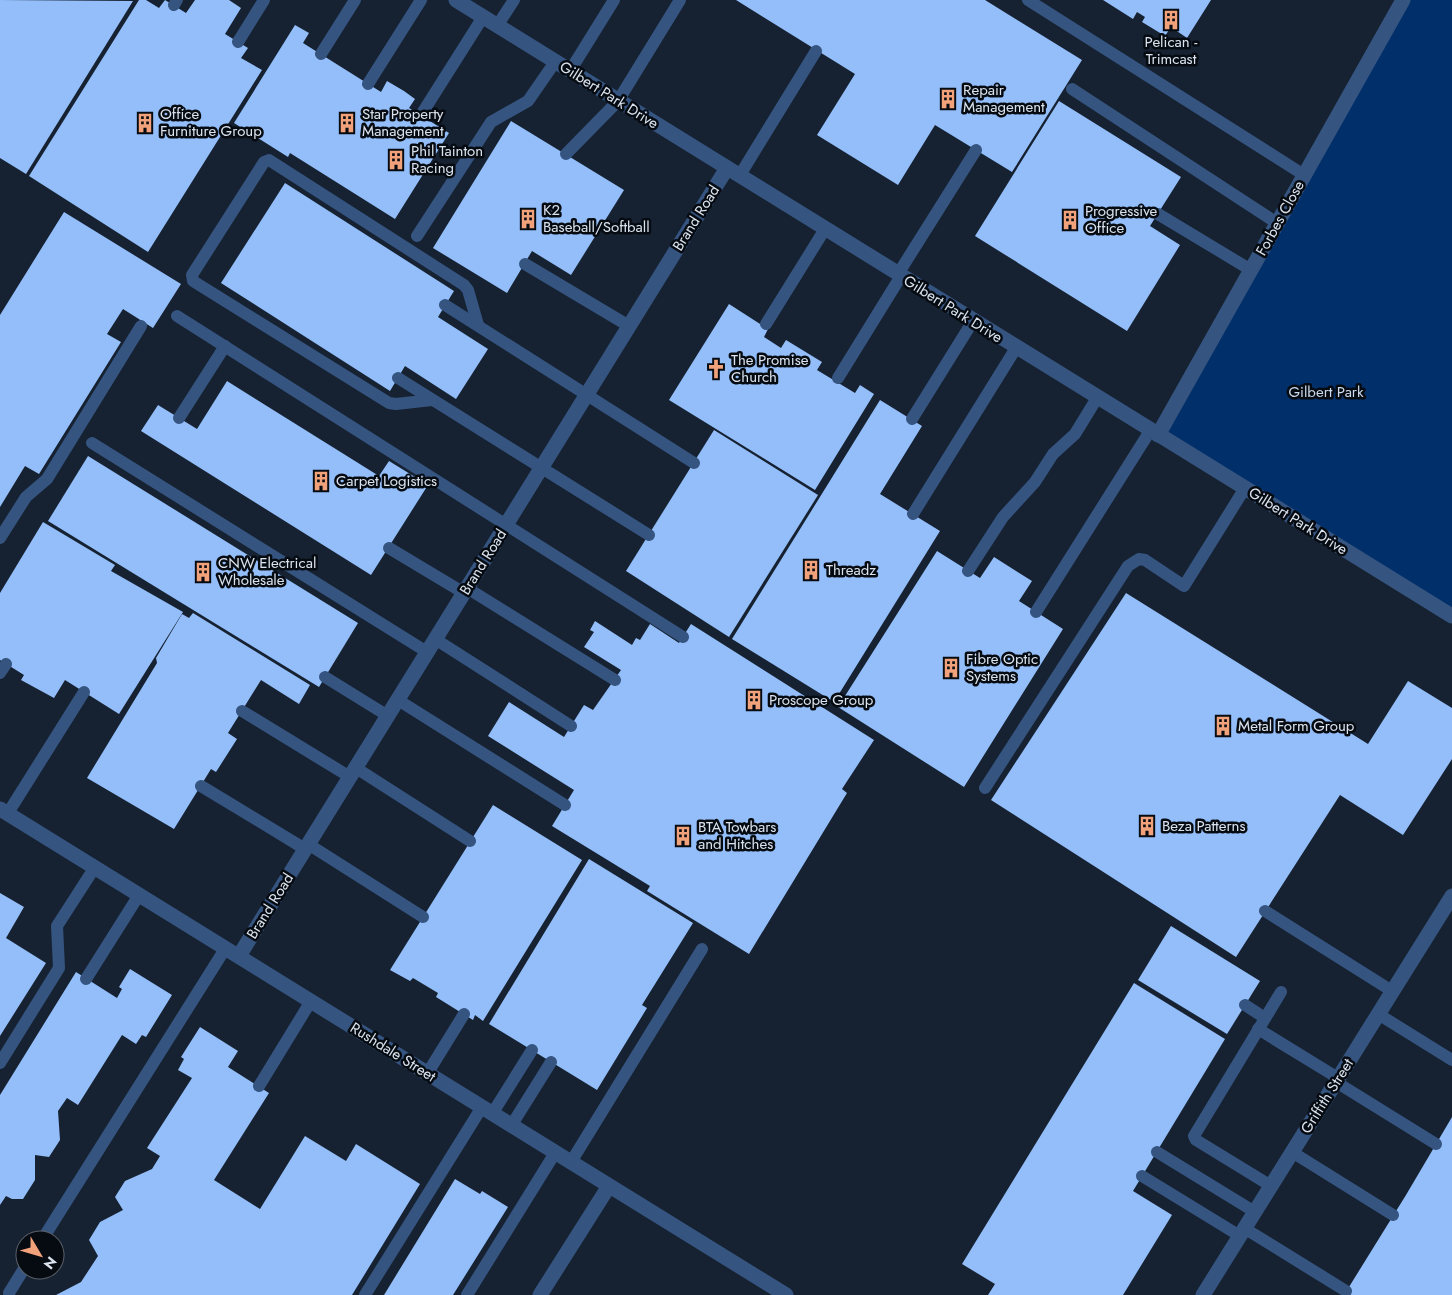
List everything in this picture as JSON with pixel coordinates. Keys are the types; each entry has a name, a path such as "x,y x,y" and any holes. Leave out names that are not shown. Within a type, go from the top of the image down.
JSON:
{"street":[{"name":"Gilbert Park Drive","path":"456,0 1452,616"},
{"name":"Forbes Close","path":"1154,433 1251,270 1403,0"},
{"name":"Brand Road","path":"239,956 629,326 733,172"},
{"name":"Rushdale Street","path":"4,811 786,1295"},
{"name":"Griffith Street","path":"1203,1295 1452,896"},
{"path":"540,1295 609,1186"}],"lane":[{"path":"238,42 264,0"},
{"path":"321,54 354,0"},
{"path":"368,84 421,0"},
{"path":"497,26 514,0"},
{"path":"570,71 614,0"},
{"path":"566,154 618,101 680,0"},
{"path":"1028,0 1304,175"},
{"path":"421,116 484,17"},
{"path":"733,172 816,51"},
{"path":"417,236 491,122 528,101 555,62"},
{"path":"1072,89 1277,223"},
{"path":"838,378 976,150"},
{"path":"432,400 389,403 193,280 192,275 264,162 269,160 464,285 468,290 478,325"},
{"path":"1158,214 1251,270"},
{"path":"766,324 825,229"},
{"path":"525,264 629,326"},
{"path":"446,305 694,463"},
{"path":"177,316 683,637"},
{"path":"912,419 973,320"},
{"path":"0,538 26,497 47,479 141,326"},
{"path":"178,418 224,346"},
{"path":"913,514 1016,348"},
{"path":"398,378 541,469 649,534"},
{"path":"968,570 1004,517 1035,482 1053,454 1074,434 1097,398"},
{"path":"1036,612 1154,433"},
{"path":"92,443 431,646 571,726"},
{"path":"985,788 1128,566 1139,559 1145,560 1184,586 1245,488"},
{"path":"389,548 466,590 615,680"},
{"path":"325,677 388,716"},
{"path":"4,811 84,692"},
{"path":"398,700 565,805"},
{"path":"242,711 470,841"},
{"path":"201,786 423,917"},
{"path":"0,1063 59,968 57,926 94,867"},
{"path":"86,979 139,895"},
{"path":"1265,911 1392,991"},
{"path":"48,1230 225,948"},
{"path":"571,1162 702,949"},
{"path":"1271,1186 1196,1140 1194,1136 1281,992"},
{"path":"259,1086 311,1001"},
{"path":"1245,1005 1265,1018"},
{"path":"427,1074 464,1014"},
{"path":"1378,1014 1452,1060"},
{"path":"1258,1029 1436,1144"},
{"path":"365,1295 487,1111 532,1050"},
{"path":"511,1126 552,1062"},
{"path":"1157,1152 1254,1212"},
{"path":"1292,1152 1393,1215"},
{"path":"467,1295 555,1153"},
{"path":"1142,1176 1346,1291"},
{"path":"9,1293 17,1280"}],"green space":[{"name":"Gilbert Park","path":"1403,0 1452,0 1452,616 1158,435"}],"building":[{"path":"0,0 133,1 26,174 0,158"},
{"name":"Office Furniture Group","path":"139,0 146,0 159,8 165,0 186,13 195,0 229,0 241,8 225,34 248,48 241,58 262,70 148,252 29,176"},
{"name":"Repair Management","path":"736,0 985,0 1082,60 1012,172 935,125 898,185 817,135 855,74"},
{"name":"Pelican - Trimcast","path":"1103,0 1211,0 1187,38 1171,27 1165,36 1142,22 1145,17 1137,12 1133,19"},
{"path":"295,25 309,33 303,43 381,92 387,81 404,91 415,99 409,108 449,133 395,219 290,153 288,157 234,123"},
{"name":"Progressive Office","path":"1059,101 1181,177 1150,226 1180,245 1127,331 975,236"},
{"name":"K2 Baseball/Softball","path":"511,121 624,190 571,275 532,251 507,293 433,248"},
{"path":"285,183 454,291 438,317 488,349 456,399 405,366 390,391 221,283"},
{"path":"64,212 181,284 153,328 123,309 107,334 121,342 39,474 25,466 0,507 0,315"},
{"path":"729,304 768,329 764,337 781,348 786,340 822,362 817,370 855,393 860,385 874,394 815,490 669,400"},
{"name":"Carpet Logistics","path":"227,381 379,476 389,461 428,485 371,575 141,431 158,405 197,429"},
{"path":"880,400 922,426 880,494 940,531 834,702 732,639"},
{"path":"714,430 818,495 729,637 626,571"},
{"name":"CNW Electrical Wholesale","path":"88,456 358,623 319,687 48,521"},
{"path":"43,522 115,565 111,571 183,612 119,714 65,680 54,698 21,680 24,675 0,660 0,593"},
{"name":"Fibre Optic Systems","path":"937,551 980,578 994,557 1032,581 1019,601 1063,629 964,787 838,707"},
{"path":"1126,593 1368,744 1408,681 1452,708 1452,759 1403,835 1340,795 1236,957 991,800"},
{"path":"193,613 310,685 299,704 261,680 228,733 237,739 216,772 211,769 174,829 87,778 157,663 156,658 182,614 189,618"},
{"path":"595,621 632,645 636,638 640,640 650,624 679,643 691,624 874,740 842,789 847,793 749,954 647,891 650,886 552,826 574,790 488,736 509,702 564,737 584,705 593,710 621,670 584,647 594,632 590,630"},
{"path":"493,805 582,860 483,1021 475,1015 473,1020 436,997 438,993 413,978 410,981 390,970"},
{"path":"589,859 693,923 642,1005 647,1008 597,1090 489,1024"},
{"path":"0,893 24,907 6,938 46,963 0,1036"},
{"path":"1171,926 1260,981 1227,1034 1138,980"},
{"path":"130,969 172,995 146,1037 142,1035 136,1044 122,1035 78,1105 67,1098 58,1111 60,1140 49,1157 35,1155 35,1180 23,1199 12,1199 6,1196 0,1205 0,1095 76,972 117,998 122,989 119,987"},
{"path":"1134,983 1225,1039 1133,1191 1172,1215 1123,1295 988,1295 995,1284 962,1264"},
{"path":"200,1027 238,1051 228,1067 269,1093 214,1180 260,1209 305,1136 346,1161 356,1144 420,1184 352,1295 56,1295 81,1282 98,1256 89,1240 100,1222 123,1210 115,1197 125,1181 152,1169 160,1156 147,1148 192,1078 178,1070 184,1059 181,1057"},
{"path":"1452,1117 1452,1295 1344,1295 1406,1195"},
{"path":"455,1179 480,1194 482,1191 508,1207 453,1295 384,1295"}],"place":[{"name":"Pelican - Trimcast","path":"1171,20"},
{"name":"Repair Management","path":"948,99"},
{"name":"Office Furniture Group","path":"145,123"},
{"name":"Star Property Management","path":"347,123"},
{"name":"Phil Tainton Racing","path":"396,160"},
{"name":"K2 Baseball/Softball","path":"528,219"},
{"name":"Progressive Office","path":"1070,220"},
{"name":"The Promise Church","path":"716,369"},
{"name":"Carpet Logistics","path":"321,481"},
{"name":"Threadz","path":"811,570"},
{"name":"CNW Electrical Wholesale","path":"203,572"},
{"name":"Fibre Optic Systems","path":"951,668"},
{"name":"Proscope Group","path":"754,700"},
{"name":"Metal Form Group","path":"1223,726"},
{"name":"Beza Patterns","path":"1147,826"},
{"name":"BTA Towbars and Hitches","path":"683,836"}]}
